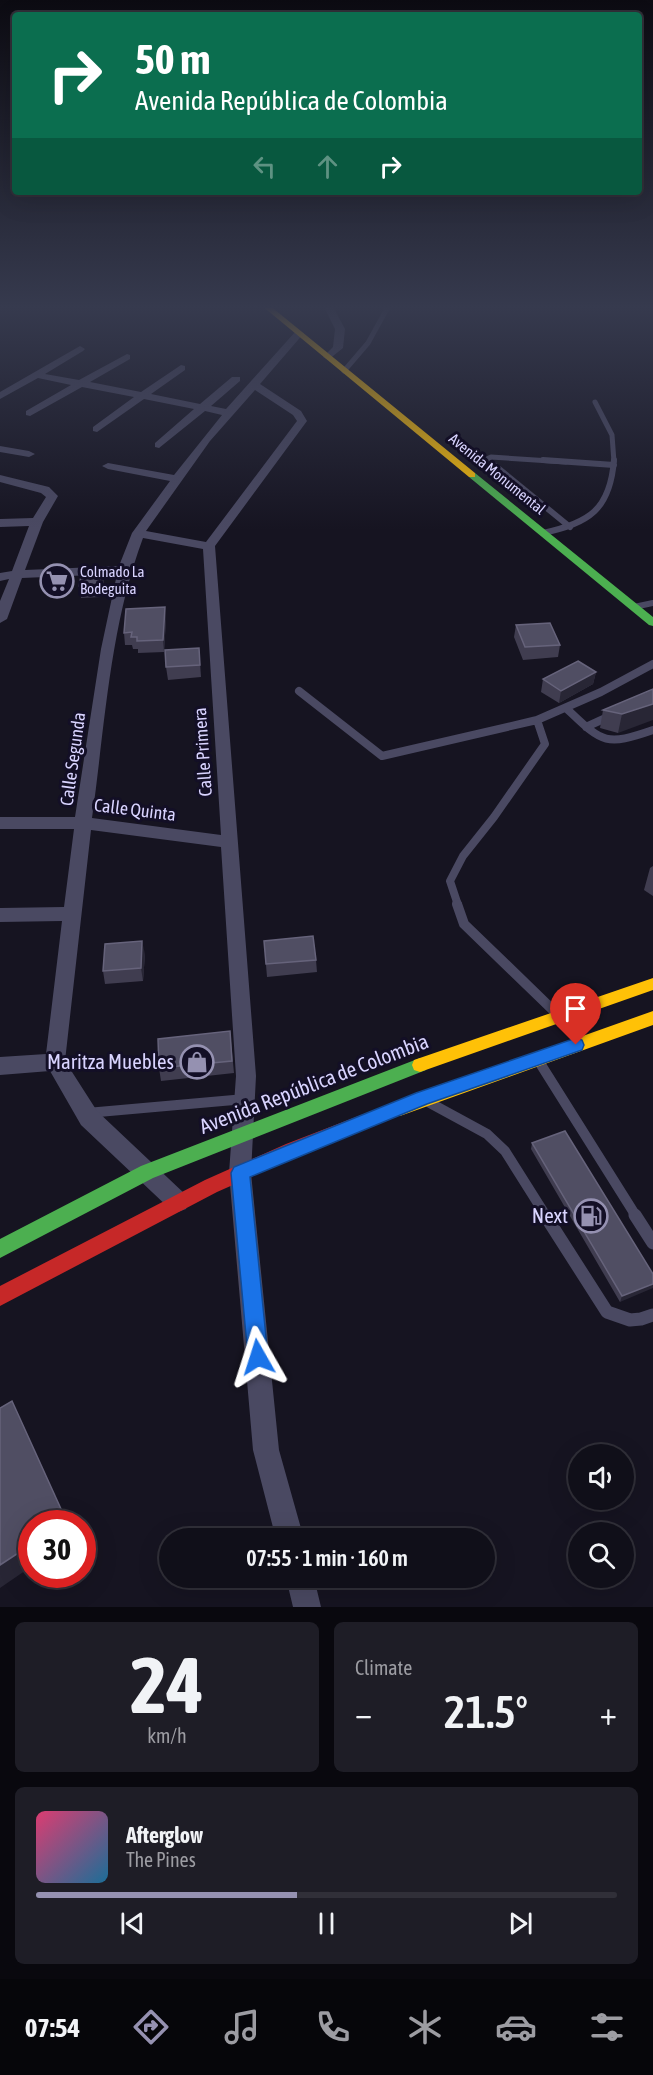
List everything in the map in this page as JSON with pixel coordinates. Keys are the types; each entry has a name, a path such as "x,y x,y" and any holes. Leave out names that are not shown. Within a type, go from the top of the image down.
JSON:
{"main road":[{"name":"Avenida Monumental","path":"356,380 653,623"},
{"name":"Avenida República de Colombia","path":"0,1296 178,1202 240,1173 422,1099 449,1072 559,1017 653,984"},
{"name":"Avenida República de Colombia","path":"0,1249 147,1172 244,1133 449,1072 537,1059 653,1018"}],"street":[{"path":"0,396 28,380"},
{"path":"63,380 229,413"},
{"path":"30,413 85,380"},
{"path":"98,429 165,380"},
{"path":"159,444 235,380"},
{"name":"Calle Segunda","path":"55,1062 83,823 108,649 124,570 138,533 206,439 258,380"},
{"path":"138,533 209,546 302,421 297,413 254,385"},
{"path":"0,449 29,454"},
{"path":"108,466 177,479"},
{"path":"0,478 49,492 52,496 37,522 0,619"},
{"path":"0,523 37,522"},
{"name":"Calle Primera","path":"209,546 246,1076 240,1173 267,1450 287,1528"},
{"path":"0,577 16,574 124,570"},
{"name":"Calle Quinta","path":"0,822 83,823 229,842"},
{"path":"0,915 73,914"},
{"path":"0,1065 55,1062 86,1113 178,1202"},
{"path":"303,1588 308,1607"}],"lane":[{"path":"543,533 570,527 597,512 612,481 615,446 612,432 595,402"},
{"path":"570,527 490,465 487,459 491,457 614,465"},
{"path":"634,607 653,603"},
{"path":"299,691 382,756 537,720 601,692 653,664"},
{"path":"566,708 596,737 618,742 653,730"},
{"path":"586,727 619,712"},
{"path":"537,720 545,744 494,817 463,856 450,881 464,924 559,1017"},
{"path":"537,1059 653,1243"},
{"path":"86,1113 245,1099"},
{"path":"422,1099 487,1134 505,1151 606,1312 623,1320 641,1321 653,1315"}],"building":[{"path":"102,571 99,585 79,586 82,572"},
{"path":"165,607 163,640 137,641 137,637 131,637 132,632 124,633 126,609"},
{"path":"550,623 560,645 525,647 516,625"},
{"path":"199,648 200,665 166,667 165,650"},
{"path":"578,661 596,672 561,691 543,679"},
{"path":"653,689 653,704 622,714 603,710"},
{"path":"313,936 316,960 266,964 264,941"},
{"path":"142,941 141,968 103,971 105,944"},
{"path":"230,1031 232,1061 159,1068 158,1039"},
{"name":"Next","path":"565,1131 653,1274 653,1284 622,1296 532,1143"},
{"path":"12,1401 61,1510 18,1510 18,1553 0,1565 0,1408"}],"traffic: fast":[{"path":"472,475 653,623"},
{"path":"0,1249 147,1172 420,1065"}],"traffic: slow":[{"path":"356,380 472,475"},
{"path":"420,1065 653,984"},
{"path":"400,1108 653,1018"}],"traffic: jam":[{"path":"0,1296 211,1186 292,1150 400,1108"}],"place":[{"name":"Colmado La Bodeguita","path":"57,581"},
{"name":"Maritza Muebles","path":"197,1062"},
{"name":"Next","path":"591,1216"}],"route":[{"path":"258,1357 240,1173 338,1131 576,1045"}]}
